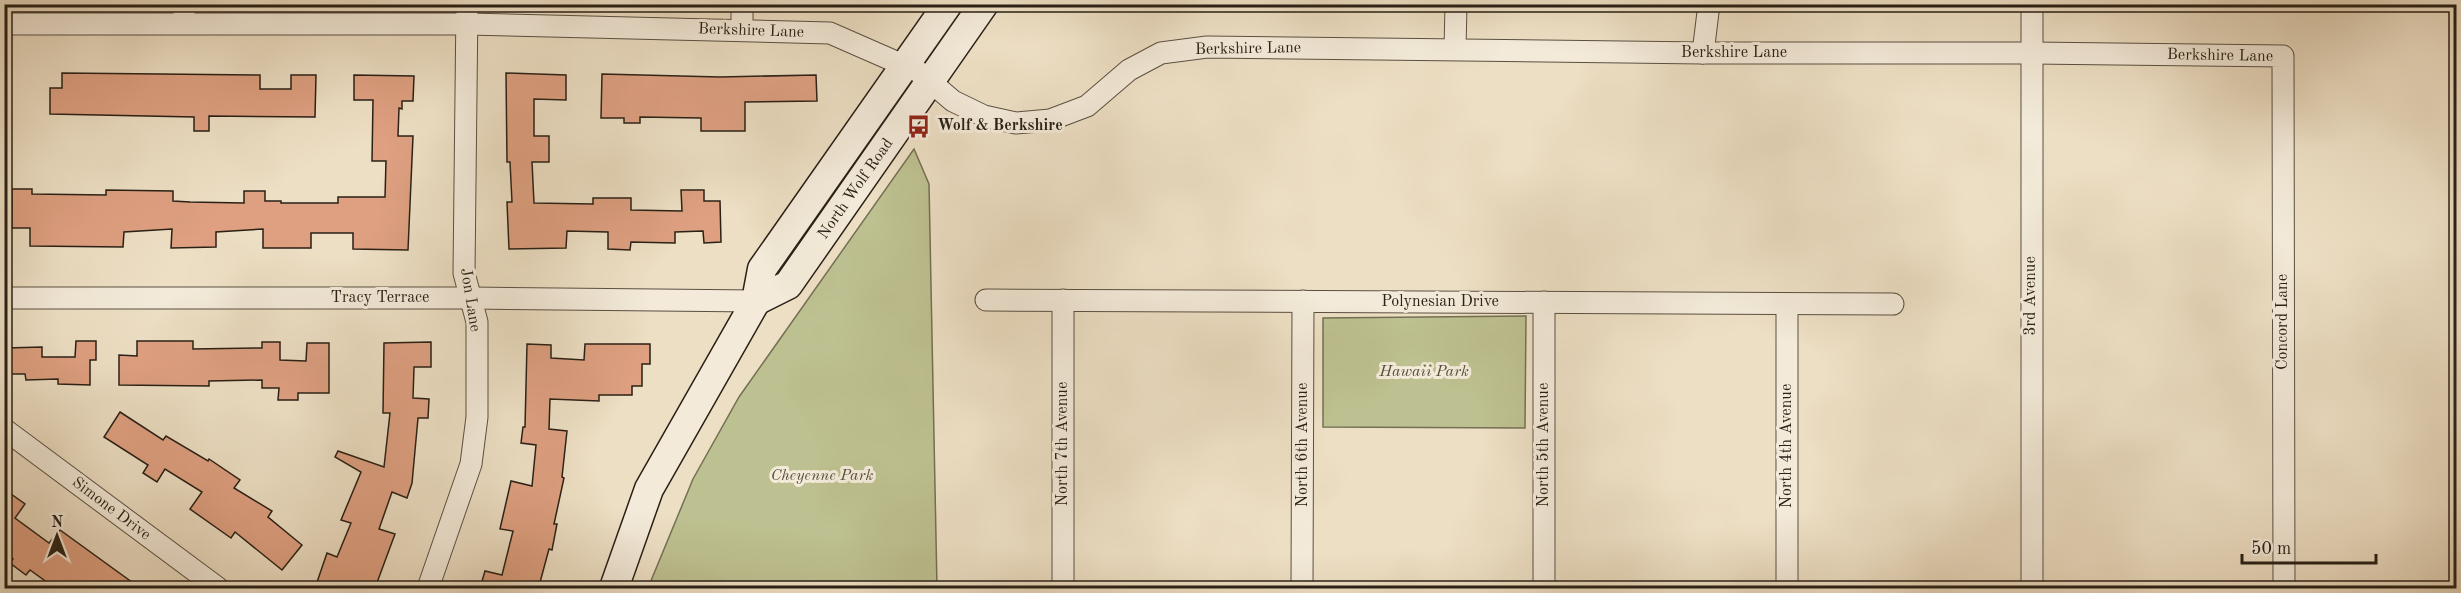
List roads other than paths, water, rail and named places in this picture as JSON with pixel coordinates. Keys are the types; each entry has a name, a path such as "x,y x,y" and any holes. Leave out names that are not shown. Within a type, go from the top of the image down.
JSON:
{"main road":[{"name":"North Wolf Road","path":"614,588 649,489 756,301 762,269 948,4"},
{"name":"North Wolf Road","path":"756,301 788,285 984,4"}],"street":[{"path":"742,4 742,30"},
{"path":"1455,49 1456,4"},
{"path":"1702,53 1709,4"},
{"name":"3rd Avenue","path":"2032,4 2030,53 2032,588"},
{"name":"Berkshire Lane","path":"4,24 184,14 467,14 830,33 919,72 953,101 984,116 1016,123 1050,120 1087,106 1129,70 1161,53 1207,46 1702,53 2283,56"},
{"name":"Jon Lane","path":"428,588 471,464 477,417 477,322 464,273 467,14"},
{"name":"Concord Lane","path":"2283,56 2284,588"},
{"name":"Tracy Terrace","path":"4,298 471,298 756,301"},
{"name":"Polynesian Drive","path":"986,300 1893,304"},
{"name":"North 7th Avenue","path":"1062,588 1063,300"},
{"name":"North 6th Avenue","path":"1302,588 1303,301"},
{"name":"North 5th Avenue","path":"1544,302 1544,588"},
{"name":"North 4th Avenue","path":"1786,588 1787,304"},
{"name":"Simone Drive","path":"4,429 218,588"}],"place":[{"name":"Wolf & Berkshire","path":"919,126"}],"park label":[{"name":"Hawaii Park","path":"1424,372"},
{"name":"Cheyenne Park","path":"822,476"}]}
